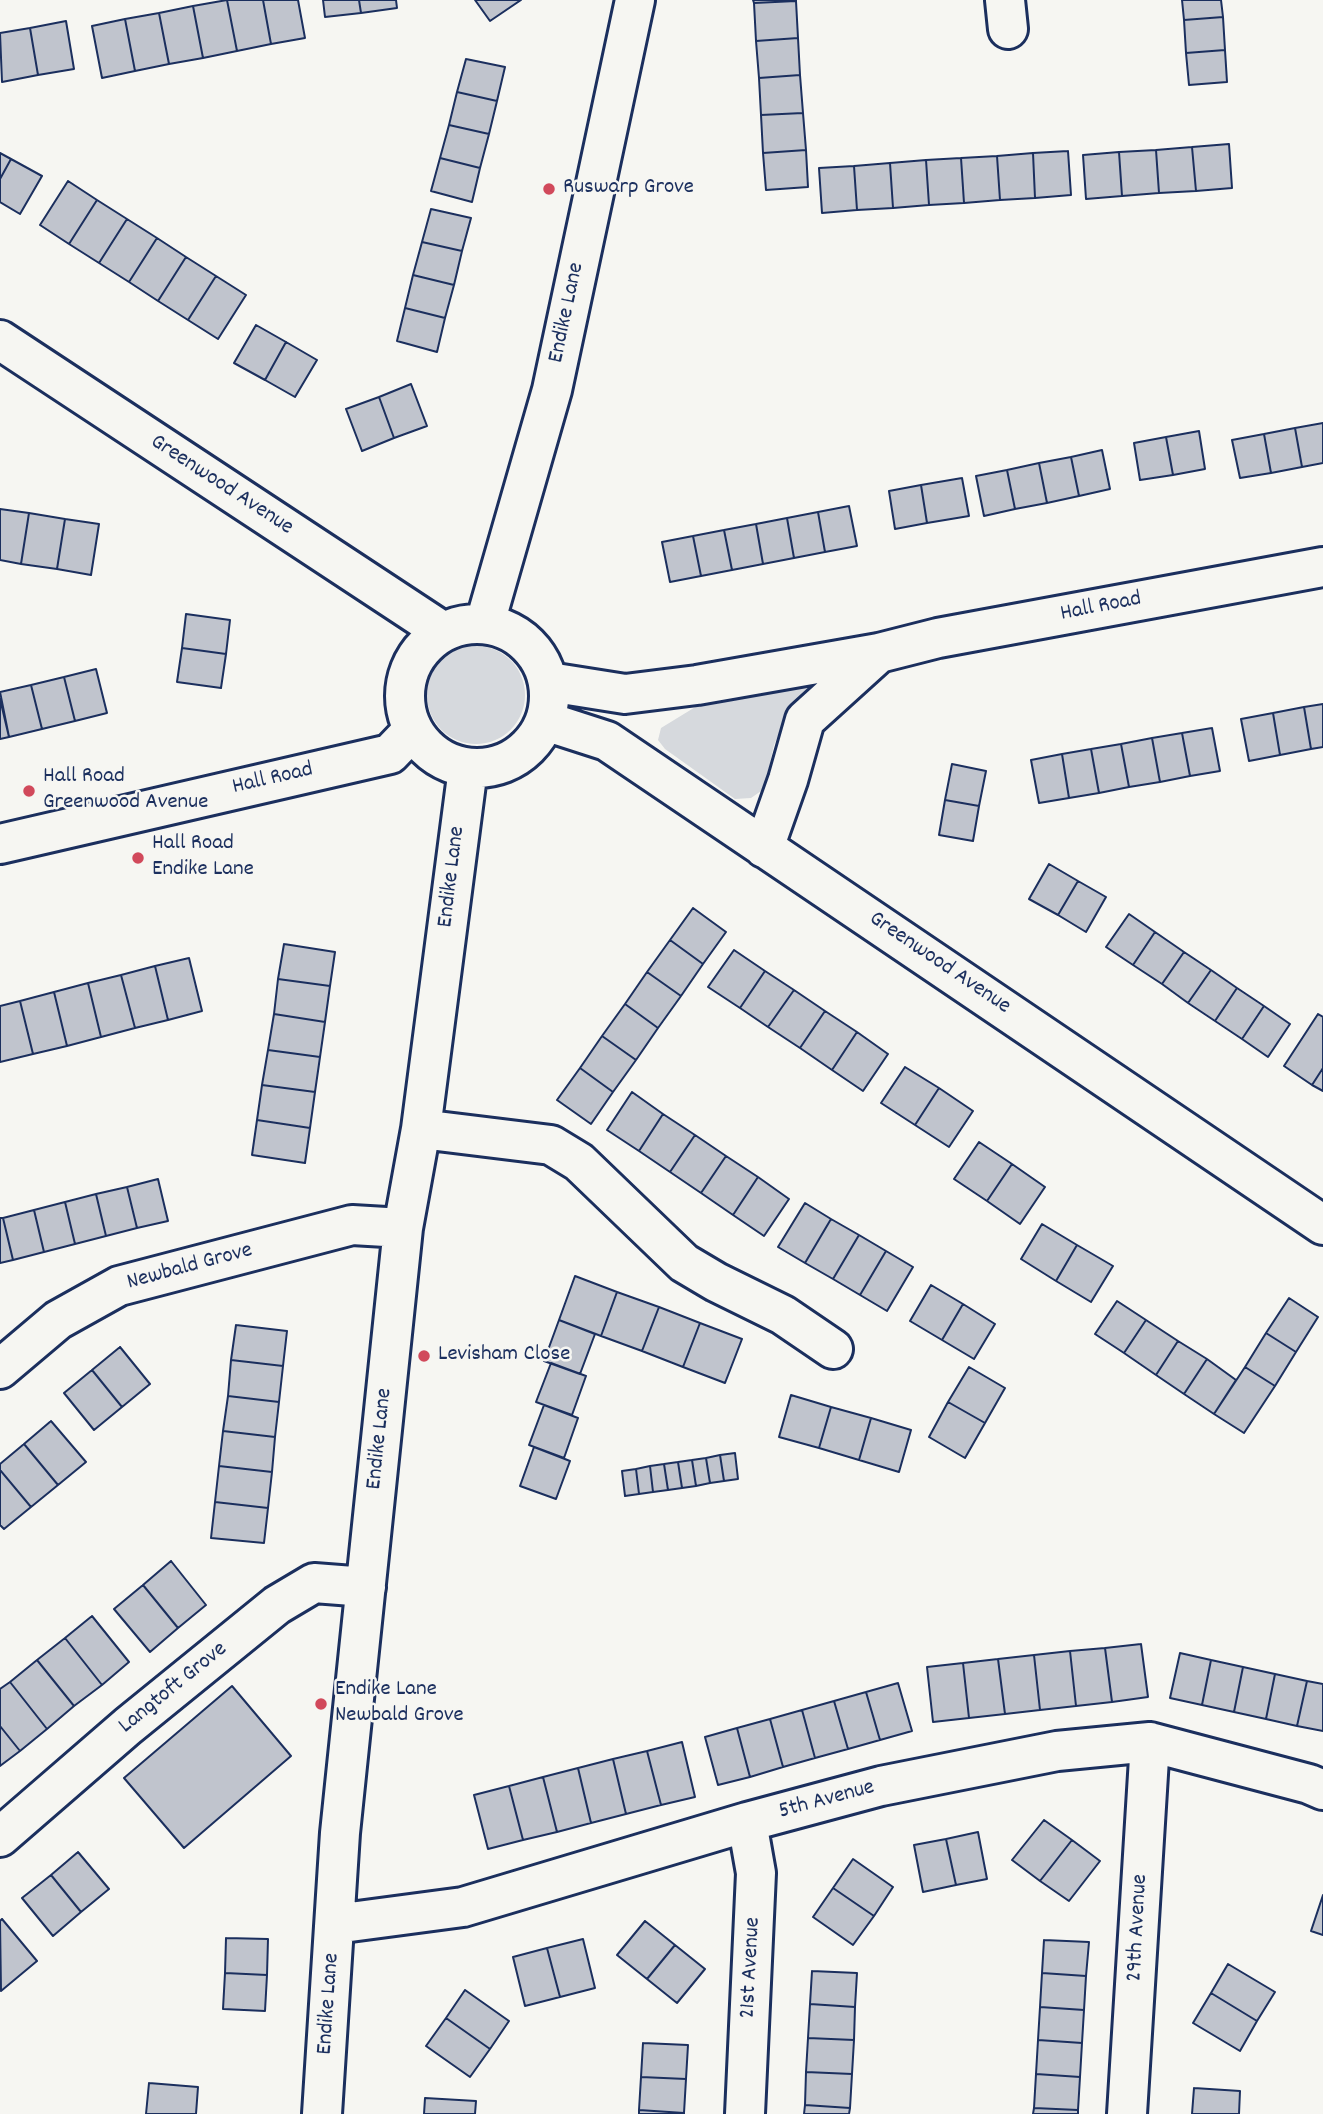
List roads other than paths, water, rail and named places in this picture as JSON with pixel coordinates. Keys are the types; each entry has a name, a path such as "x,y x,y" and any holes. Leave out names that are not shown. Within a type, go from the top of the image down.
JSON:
{"street":[{"name":"Endike Lane","path":"485,622 552,390 635,0"},
{"name":"Greenwood Avenue","path":"6,354 442,631"},
{"name":"Hall Road","path":"549,682 625,694 697,685 879,653 938,638 1323,567"},
{"path":"485,622 514,632 537,653 549,682 545,721 528,748 500,765 468,768 446,761 427,748 413,730 404,695 413,660 442,631 485,622"},
{"name":"Hall Road","path":"764,848 788,780 805,720 879,653"},
{"name":"Greenwood Avenue","path":"545,721 607,741 1323,1224"},
{"name":"Hall Road","path":"0,844 390,754 413,730"},
{"name":"Endike Lane","path":"322,2114 340,1833 403,1228 421,1129 468,768"},
{"path":"421,1129 551,1145 579,1162 684,1263 783,1315 833,1349"},
{"name":"Newbald Grove","path":"0,1369 58,1320 119,1286 352,1225 403,1228"},
{"name":"Langtoft Grove","path":"0,1837 128,1726 277,1605 314,1583 366,1587"},
{"name":"5th Avenue","path":"335,1924 463,1907 747,1822 881,1786 1057,1751 1150,1742 1323,1790"},
{"name":"29th Avenue","path":"1128,2114 1150,1742"},
{"name":"21st Avenue","path":"745,2114 756,1872 747,1822"}],"place":[{"name":"Ruswarp Grove","path":"549,189"},
{"name":"Hall Road Greenwood Avenue","path":"29,791"},
{"name":"Hall Road Endike Lane","path":"138,858"},
{"name":"Levisham Close","path":"424,1356"},
{"name":"Endike Lane Newbald Grove","path":"321,1704"}]}
